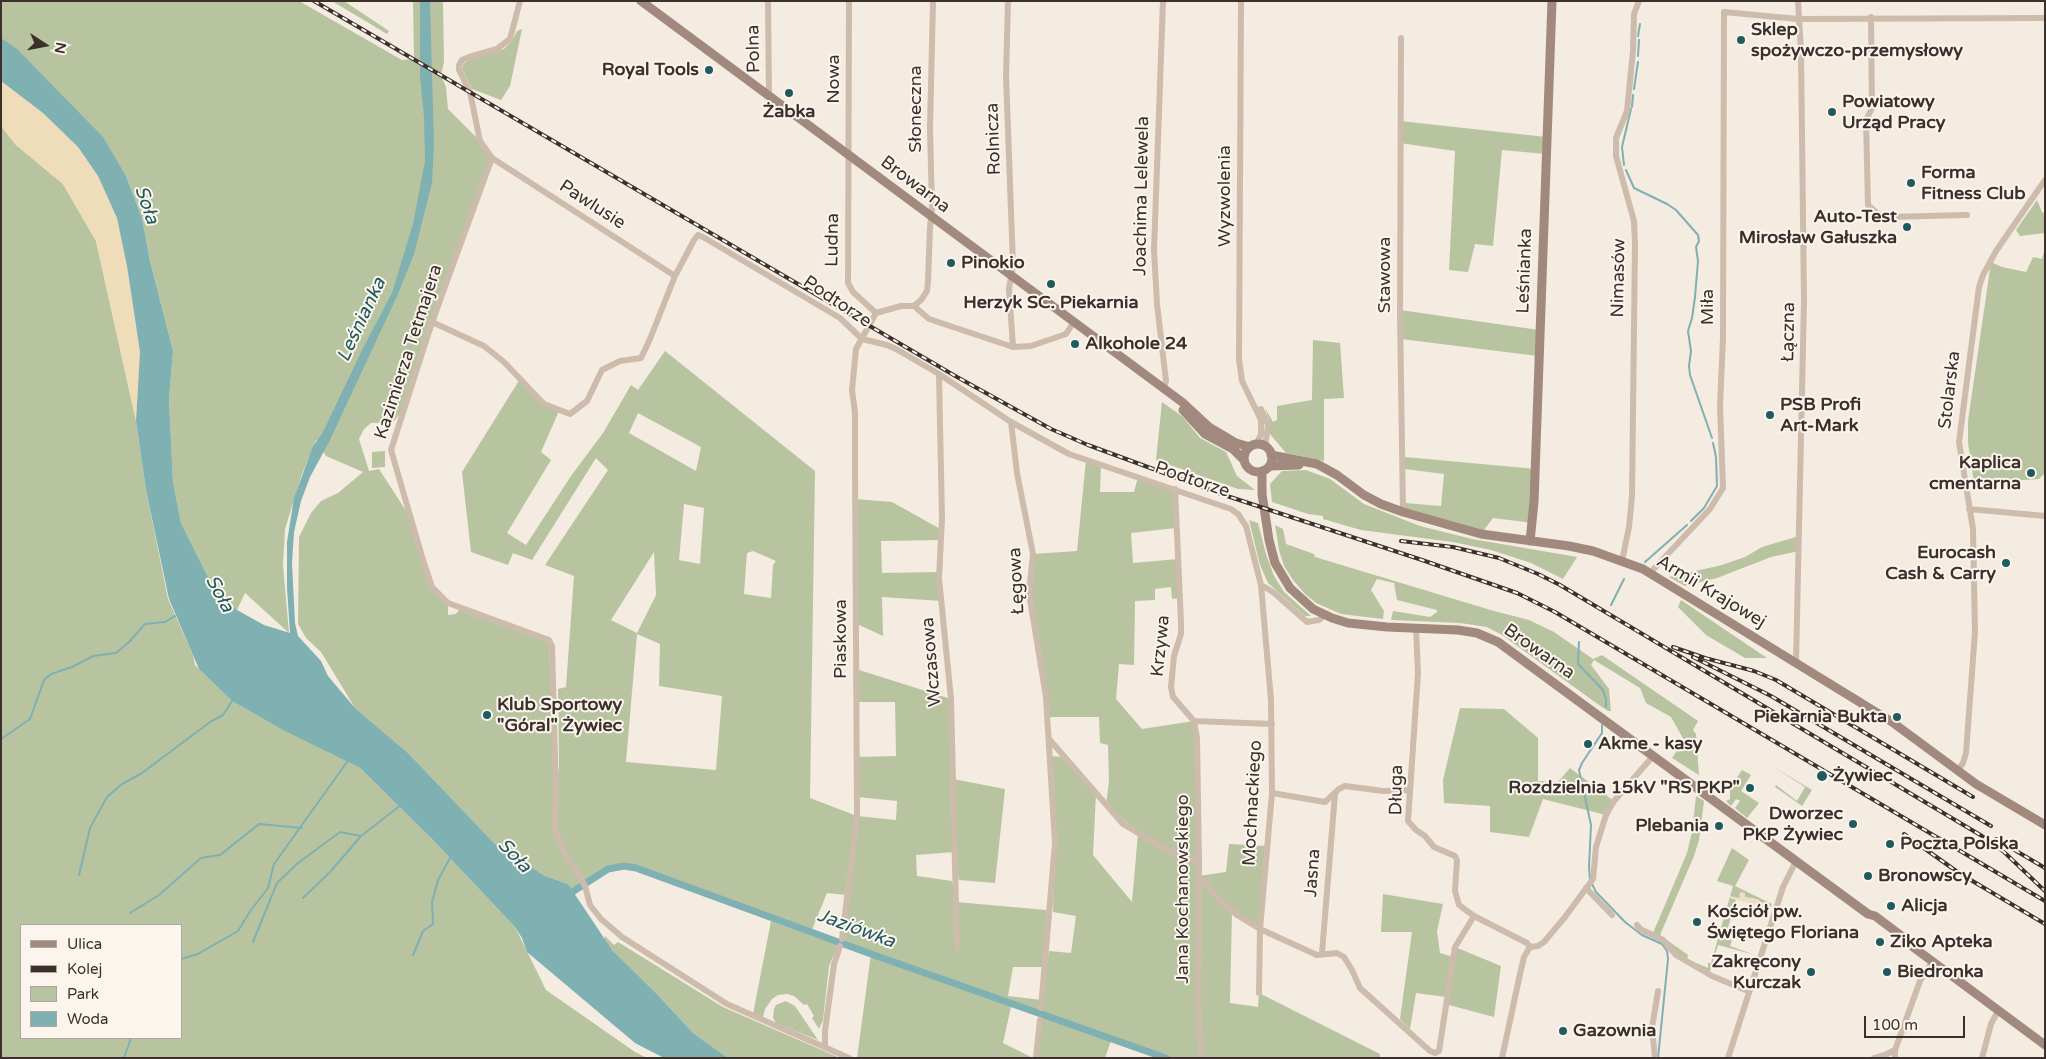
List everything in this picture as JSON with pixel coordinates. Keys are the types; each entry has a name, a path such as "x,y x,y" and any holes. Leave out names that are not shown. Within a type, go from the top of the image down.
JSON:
{"street":[{"path":"492,158 480,141 470,92 459,70 459,65 462,60 469,57 498,49 510,39 520,1"},
{"name":"Browarna","path":"641,1 1182,402 1216,432 1257,446"},
{"name":"Polna","path":"768,1 769,96"},
{"name":"Nowa","path":"849,1 849,156"},
{"name":"Słoneczna","path":"914,306 921,300 926,291 932,209 930,128 932,1"},
{"name":"Rolnicza","path":"1008,1 1006,76 1013,265 1011,276"},
{"name":"Joachima Lelewela","path":"1163,1 1154,250 1157,304 1167,392"},
{"name":"Wyzwolenia","path":"1241,1 1239,359 1242,381 1246,391 1258,405 1267,420 1268,430 1257,446"},
{"name":"Leśnianka","path":"1530,541 1534,502 1552,1"},
{"name":"Nimasów","path":"1622,561 1629,527 1632,496 1635,244 1634,221 1616,156 1616,138 1627,111 1633,51 1634,14 1639,1"},
{"name":"Łączna","path":"1796,663 1804,301 1801,51 1798,1"},
{"name":"Miła","path":"1650,574 1710,509 1723,488 1720,406 1723,338 1724,12 1798,19"},
{"path":"1871,17 1872,108 1866,120 1868,205 1878,214 1888,217 1967,215"},
{"path":"1798,19 1871,17 2045,18"},
{"name":"Stawowa","path":"1401,38 1400,323 1402,512"},
{"name":"Ludna","path":"849,156 848,282 852,292 876,313"},
{"name":"Pawlusie","path":"492,158 675,276"},
{"name":"Kazimierza Tetmajera","path":"492,158 432,322 391,450 432,587 448,603 548,640 552,646 556,797 554,828 565,853 585,886 594,912 609,927 622,936 727,1004 849,1058"},
{"name":"Stolarska","path":"1958,770 1964,763 1966,753 1975,632 1973,529 1959,442 1979,287 1988,263 1996,250 2045,180"},
{"name":"Podtorze","path":"432,322 484,346 504,362 544,404 570,414 587,401 602,370 620,361 641,358 675,276 694,240 698,236 703,237 840,318 862,339 887,345 939,374 1011,422 1069,454 1224,506 1238,514 1246,526 1261,585"},
{"path":"1011,276 1009,289 1013,347"},
{"path":"862,339 876,313 901,306 914,306 929,319 1013,347 1031,346 1066,334 1073,322"},
{"name":"Piaskowa","path":"825,1046 834,964 841,943 857,816 855,464 852,390 856,349 862,339"},
{"name":"Wczasowa","path":"939,374 942,519 939,578 951,699 957,948"},
{"name":"Browarna","path":"1167,392 1205,434 1233,449 1244,460"},
{"name":"Łęgowa","path":"1011,422 1017,474 1033,554 1029,593 1046,697 1055,843 1041,1008"},
{"path":"1257,446 1271,455 1262,470 1248,467 1244,460 1246,453 1257,446"},
{"name":"Armii Krajowej","path":"1271,455 1317,464 1337,475 1364,495 1402,512 1481,534 1580,548 1622,561 1650,574 1892,722 1989,792 2045,825"},
{"name":"Armii Krajowej","path":"1262,470 1298,465 1326,469"},
{"name":"Browarna","path":"1262,470 1262,494 1267,529 1275,563 1283,579 1297,596 1313,609 1340,622 1357,625 1470,632 1498,642 1868,914 1875,916 1907,940 1912,947 2045,1046"},
{"name":"Krzywa","path":"1175,489 1181,634 1174,656 1171,692 1177,704 1194,721"},
{"path":"1969,509 2045,516"},
{"path":"1261,585 1273,592 1307,622 1319,620 1324,615"},
{"name":"Mochnackiego","path":"1258,993 1260,930 1272,793 1272,724 1261,585"},
{"name":"Długa","path":"1416,628 1418,673 1408,822 1425,836 1434,847 1455,856 1457,860 1456,898 1459,905 1474,916 1527,942 1530,946"},
{"path":"1194,721 1272,724"},
{"name":"Jana Kochanowskiego","path":"1194,721 1197,738 1199,864 1198,998 1201,1058"},
{"path":"1049,739 1123,824 1160,846 1199,864"},
{"path":"1502,1058 1524,957 1530,946 1538,946 1544,942 1589,884 1596,847 1606,816 1614,801 1654,755"},
{"path":"1272,793 1325,802 1345,786 1384,791 1410,790"},
{"name":"Jasna","path":"1322,953 1334,794"},
{"path":"1728,1058 1783,887 1796,861"},
{"path":"1199,876 1221,901 1260,930 1317,955 1337,953 1344,957 1360,988 1430,1051 1435,1053 1439,1051 1455,947 1474,916"},
{"path":"1589,884 1612,915"},
{"path":"1637,925 1640,929 1663,940 1676,955 1712,976 1748,991"},
{"path":"1895,1058 1895,1050 1920,981 1932,962"},
{"path":"1655,1058 1652,1028 1658,991"},
{"path":"1982,1058 1991,1024 1998,1011"},
{"path":"1036,1058 1040,1020"},
{"path":"1874,1058 1895,1050"}],"green space":[{"path":"1,1 299,1 402,60 414,59 413,1 443,1 444,62 441,75 446,87 448,109 480,141 492,158 406,407 393,422 371,423 364,429 359,439 369,471 379,469 412,520 432,587 448,603 448,615 456,614 459,610 547,642 549,646 556,792 559,766 558,689 566,687 574,576 545,565 608,470 596,458 532,560 513,553 508,565 471,552 462,472 520,379 544,404 559,411 541,452 551,460 507,533 526,545 571,476 603,433 631,385 638,390 665,351 815,471 810,798 857,816 896,820 897,801 857,797 856,757 896,756 895,702 856,702 856,669 951,699 953,779 1005,789 995,883 959,880 954,852 916,855 917,876 952,881 956,902 1046,910 1047,950 1045,967 1013,967 1008,996 1042,1000 1049,951 1071,953 1076,916 1053,912 1055,843 1050,756 1064,757 1096,793 1093,855 1132,902 1138,833 1106,804 1109,782 1108,745 1100,743 1099,717 1047,717 1029,593 1033,554 1077,551 1086,460 1101,464 1100,492 1134,492 1138,477 1175,489 1176,528 1131,533 1133,563 1178,559 1179,598 1172,599 1171,587 1155,589 1155,600 1135,601 1134,665 1119,664 1116,699 1142,729 1194,721 1199,876 1226,872 1229,844 1266,846 1262,930 1232,911 1230,1003 1258,1007 1259,993 1380,1054 1380,1058 1166,1058 1112,1038 1105,1058 1036,1058 1040,1013 1012,1002 1003,1043 1033,1058 857,1058 871,954 884,957 841,942 846,895 827,893 811,932 630,866 618,867 600,873 585,886 572,891 568,884 545,876 494,843 408,753 355,708 321,652 306,638 298,624 299,537 311,513 321,501 338,493 363,472 326,456 316,440 302,474 285,529 283,565 289,633 245,593 237,610 214,589 181,523 173,482 169,399 173,351 150,261 142,218 126,176 1,38","holes":["638,413 701,447 696,471 629,433","684,504 704,508 700,564 679,560","753,551 776,561 773,565 771,598 744,594 747,553","654,552 656,595 637,633 611,620","637,634 660,644 659,686 722,696 716,770 626,762"]},
{"path":"332,1 344,1 389,31 387,34"},
{"path":"522,29 510,86 501,100 472,89 462,69 463,64 469,60 504,49 512,41 517,31"},
{"path":"1400,121 1546,137 1546,154 1502,150 1493,246 1475,244 1468,272 1449,270 1455,151 1400,143"},
{"path":"1,126 16,145 63,184 96,241 136,421 146,490 168,599 193,655 195,665 232,701 286,731 360,768 432,839 515,927 546,990 635,1052 647,1058 1,1058"},
{"path":"2037,200 2042,212 2045,214 2045,233 2020,236 2016,230"},
{"path":"2045,249 2045,473 2039,479 1974,483 1968,443 1968,421 1991,262 2002,267 2026,272 2033,257 2042,259"},
{"path":"1400,310 1539,330 1538,356 1401,339"},
{"path":"1313,340 1340,343 1344,398 1324,399 1324,461 1286,453 1270,434 1270,423 1265,408 1273,422 1277,420 1277,406 1312,400"},
{"path":"1162,402 1183,417 1200,438 1226,452 1237,476 1255,490 1238,489 1156,460"},
{"path":"385,451 385,467 372,468 372,452"},
{"path":"1405,457 1536,469 1533,523 1493,518 1481,534 1403,512 1405,503 1441,506 1444,474 1405,469"},
{"path":"1306,470 1330,479 1364,504 1420,526 1472,539 1577,557 1563,579 1531,563 1491,550 1453,542 1361,530 1323,519 1323,516 1308,514 1272,502 1270,484 1282,471"},
{"path":"855,499 892,502 942,530 941,540 881,541 882,573 939,572 941,601 882,597 883,636 855,623"},
{"path":"1249,520 1258,523 1274,576 1284,592 1311,616 1305,616 1268,583 1260,565"},
{"path":"1275,525 1283,529 1286,544 1314,554 1315,557 1529,620 1554,632 1593,659 1602,655 1698,721 1693,730 1696,734 1699,775 1672,758 1684,740 1671,717 1646,703 1640,688 1594,660 1591,665 1609,689 1611,711 1599,705 1502,635 1487,627 1460,623 1391,620 1393,611 1430,617 1437,612 1437,610 1397,600 1394,583 1377,579 1371,590 1384,611 1383,619 1341,614 1316,603 1305,594 1284,566"},
{"path":"1799,536 1799,551 1771,557 1717,578 1685,586 1669,577 1722,565 1745,557 1762,547"},
{"path":"1681,600 1767,658 1745,658 1706,635 1678,607"},
{"path":"1460,708 1504,709 1538,738 1538,781 1558,782 1570,768 1614,801 1606,815 1543,799 1529,837 1490,832 1490,806 1444,803 1443,780"},
{"path":"1772,766 1812,790 1802,806 1775,787 1776,785 1797,801 1805,787"},
{"path":"1742,770 1751,775 1741,791 1759,803 1747,818 1735,808 1740,801 1736,799 1731,806 1726,801 1730,799 1730,788"},
{"path":"1696,796 1704,801 1699,840 1660,935 1688,955 1687,959 1708,968 1733,886 1717,881 1732,848 1749,860 1735,886 1772,904 1771,907 1761,904 1759,900 1744,897 1745,893 1739,898 1730,898 1736,900 1725,938 1732,940 1730,946 1755,955 1718,945 1709,974 1676,954 1653,933 1687,853 1692,832"},
{"path":"1383,894 1443,904 1437,931 1440,953 1453,957 1455,947 1501,966 1494,1017 1445,1004 1446,997 1416,993 1410,1029 1400,1019 1412,932 1381,932"},
{"path":"771,921 838,945 829,966 823,1020 819,1029 812,1018 814,1016 807,1004 804,1005 794,996 787,994 778,995 772,999 765,1009 763,1017 753,1014"},
{"path":"605,936 614,945 618,942 723,1007 840,1058 728,1058 693,1033 612,950 604,940"},
{"path":"786,1001 795,1006 818,1040 776,1023 773,1018 774,1009 776,1005"}],"sand":[{"path":"1,81 43,113 78,147 98,176 117,218 127,266 140,352 136,421 96,241 63,184 16,145 1,126"}],"shaded area":[{"path":"1741,892 1745,893 1745,898 1752,898 1771,907 1768,909 1730,898 1730,896 1740,898 1739,894"}],"water":[{"name":"Soła","path":"420,1 430,1 434,145 432,183 414,254 398,294 329,442 310,477 301,501 294,532 292,563 295,623 298,636 321,661 328,676 355,708 408,753 494,843 545,876 568,884 612,950 693,1033 728,1058 664,1058 635,1043 527,952 522,938 515,927 432,839 360,768 285,731 232,701 199,669 169,599 146,490 136,421 140,352 127,266 117,218 98,176 78,147 43,113 1,81 1,38 17,49 103,137 126,176 142,218 150,261 173,351 169,399 173,482 181,523 214,589 237,610 264,625 290,633 287,588 287,542 294,498 313,446 322,434 364,346 392,293 413,224 425,161 424,117 420,76"}],"waterway":[{"path":"1638,36 1640,24"},
{"path":"1638,56 1639,40"},
{"path":"1634,89 1638,62"},
{"path":"1632,107 1633,95"},
{"path":"1624,165 1622,147 1631,109"},
{"path":"1626,170 1634,188 1676,210 1698,235 1695,297 1688,331 1691,351 1689,366 1690,375 1712,438"},
{"path":"1691,521 1704,508 1717,486 1716,457 1713,443"},
{"path":"1645,562 1687,525"},
{"path":"1611,605 1624,579"},
{"path":"1,739 30,719 44,680 51,674 72,667 93,656 116,653 145,624 165,622 175,616"},
{"path":"1579,642 1578,664 1603,690 1606,707"},
{"path":"79,875 90,828 107,797 122,784 142,773 210,722 223,715 232,701"},
{"path":"1590,880 1591,825 1579,770 1602,733 1602,725"},
{"path":"182,959 198,954 238,931 268,888 274,864 347,762"},
{"path":"303,898 331,871 361,836 401,805"},
{"path":"130,913 159,895 201,858 220,855 259,824 302,828"},
{"path":"253,942 277,883 298,863 340,832 361,836"},
{"path":"413,955 423,931 433,924 432,902 438,880 451,856"},
{"name":"Jaziówka","path":"566,896 608,869 624,866 636,868 871,954 1166,1058"},
{"path":"1592,884 1596,892 1625,922 1642,935 1662,944 1667,951 1668,959 1658,1058"},
{"path":"124,1058 131,1039"}],"railway":[{"path":"314,1 957,377 1051,429 1088,445 1221,494 1517,593 1555,612 2045,901"},
{"path":"1401,541 1453,547 1499,558 1560,585 1982,836 2004,852 2045,891"},
{"path":"1673,647 1754,671 1776,680 1973,797"},
{"path":"1693,657 1771,696 1991,826"},
{"path":"1904,834 1959,873 2045,924"},
{"path":"1996,839 2045,868"}],"place":[{"name":"Sklep spożywczo-przemysłowy","path":"1741,40"},
{"name":"Royal Tools","path":"709,70"},
{"name":"Żabka","path":"789,93"},
{"name":"Powiatowy Urząd Pracy","path":"1832,112"},
{"name":"Forma Fitness Club","path":"1911,183"},
{"name":"Auto-Test Mirosław Gałuszka","path":"1907,227"},
{"name":"Pinokio","path":"951,263"},
{"name":"Herzyk SC. Piekarnia","path":"1051,284"},
{"name":"Alkohole 24","path":"1075,344"},
{"name":"PSB Profi Art-Mark","path":"1770,415"},
{"name":"Kaplica cmentarna","path":"2031,473"},
{"name":"Eurocash Cash & Carry","path":"2006,563"},
{"name":"Klub Sportowy \"Góral\" Żywiec","path":"487,715"},
{"name":"Piekarnia Bukta","path":"1897,717"},
{"name":"Akme - kasy","path":"1588,744"},
{"name":"Żywiec","path":"1822,776"},
{"name":"Rozdzielnia 15kV \"RS PKP\"","path":"1750,788"},
{"name":"Dworzec PKP Żywiec","path":"1853,824"},
{"name":"Plebania","path":"1719,826"},
{"name":"Poczta Polska","path":"1890,844"},
{"name":"Bronowscy","path":"1868,876"},
{"name":"Alicja","path":"1891,906"},
{"name":"Kościół pw. Świętego Floriana","path":"1697,922"},
{"name":"Ziko Apteka","path":"1880,942"},
{"name":"Zakręcony Kurczak","path":"1811,972"},
{"name":"Biedronka","path":"1887,972"},
{"name":"Gazownia","path":"1563,1031"}]}
